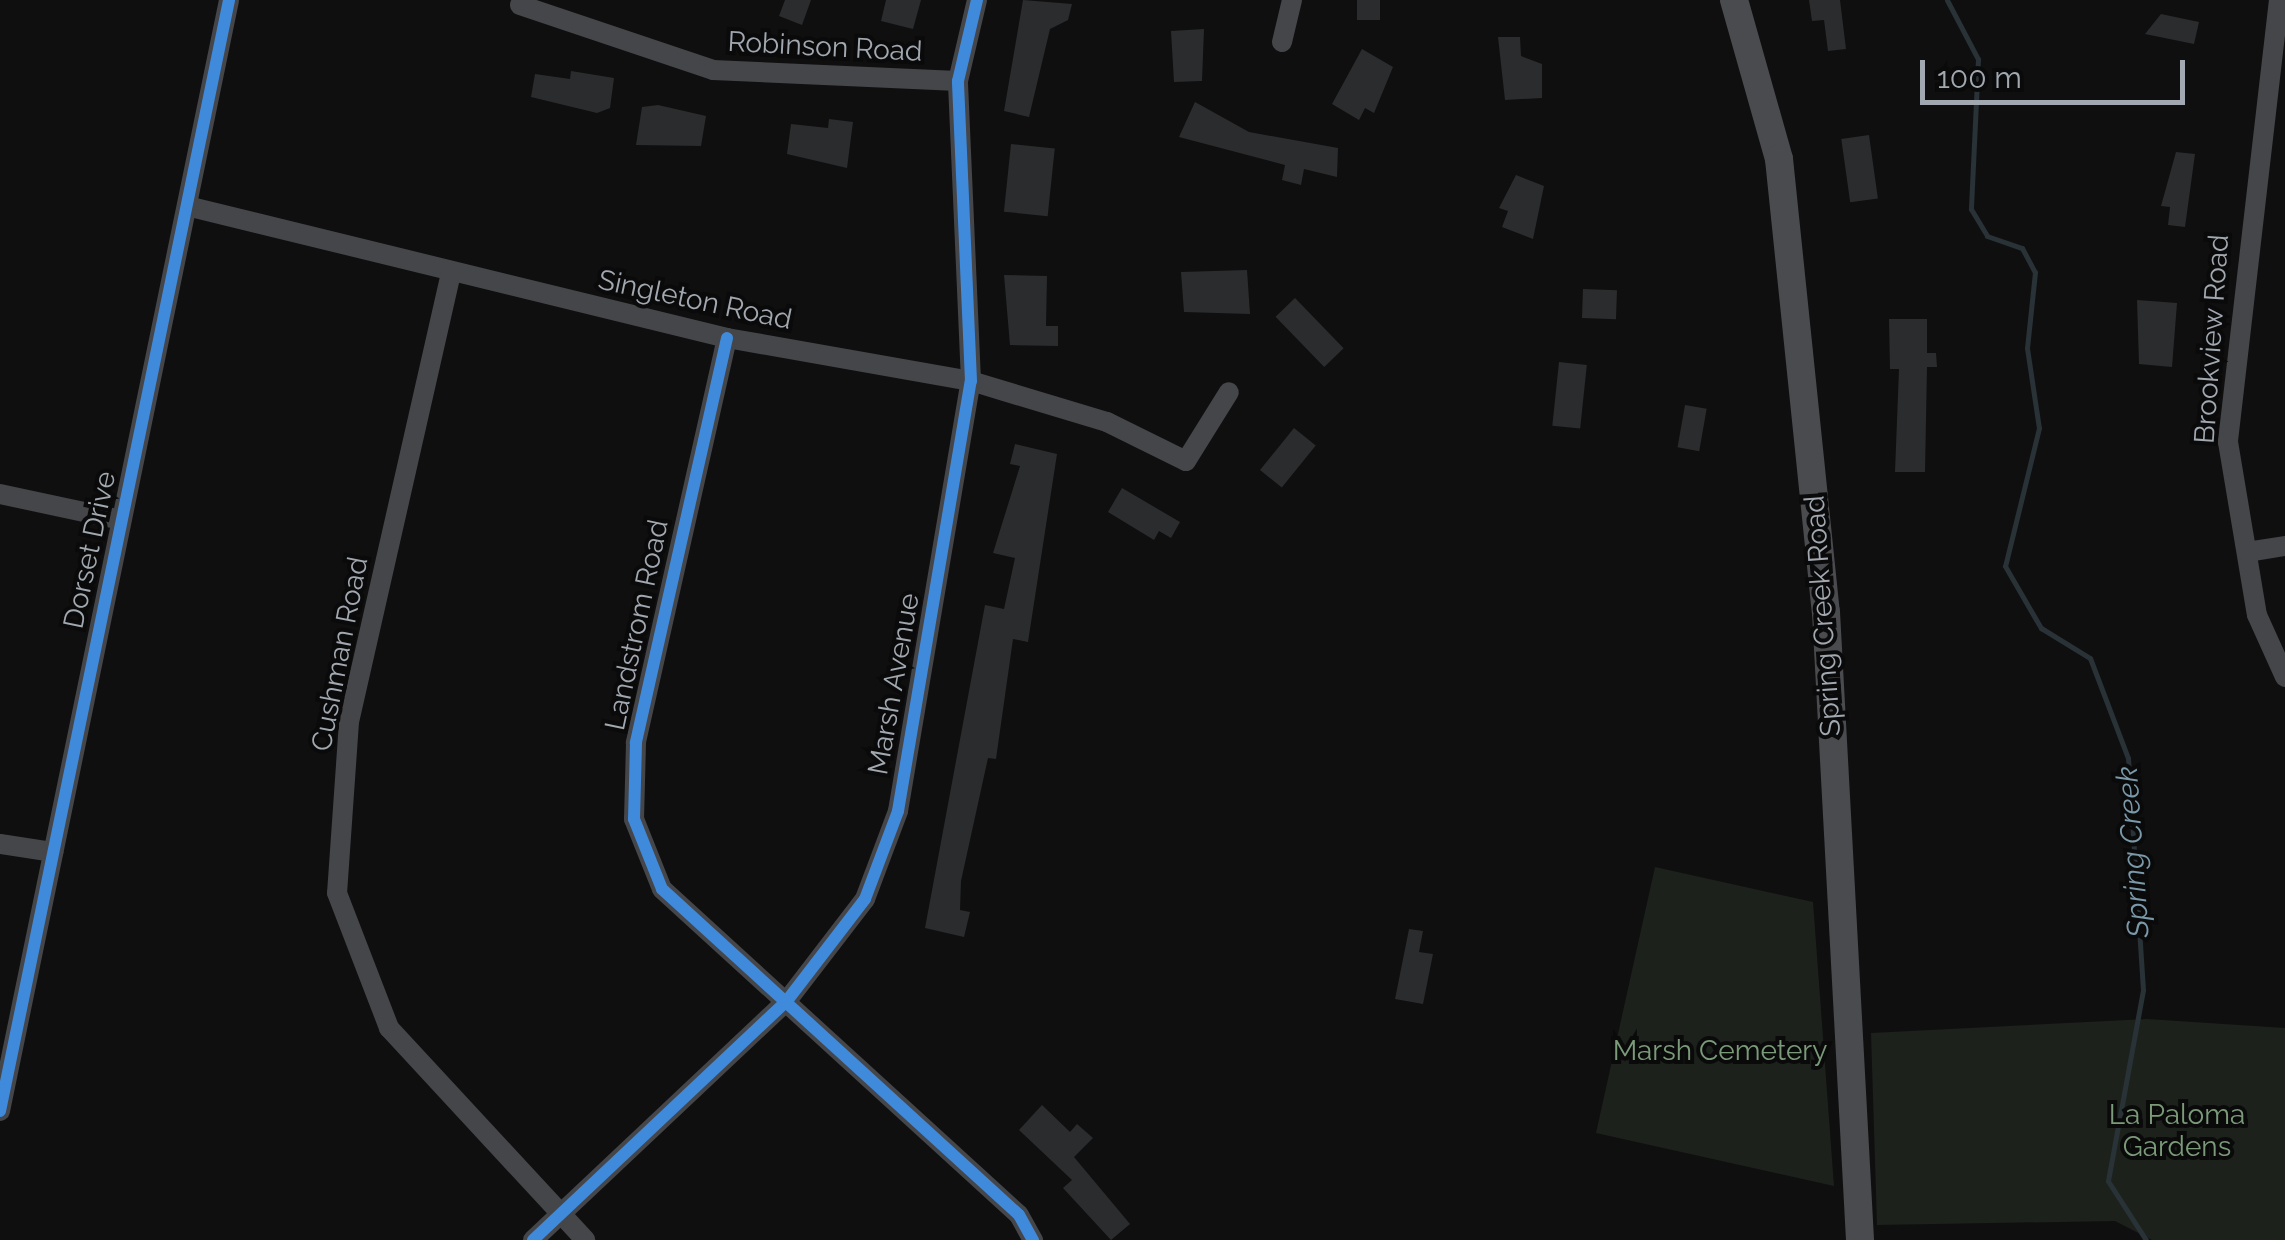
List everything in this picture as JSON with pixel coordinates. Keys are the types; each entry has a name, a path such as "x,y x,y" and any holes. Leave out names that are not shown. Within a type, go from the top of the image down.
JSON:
{"main road":[{"name":"Spring Creek Road","path":"1734,0 1779,158 1826,612 1860,1240"}],"street":[{"name":"Dorset Drive","path":"0,1111 229,0"},
{"name":"Marsh Avenue","path":"534,1240 786,1002 865,900 898,811 970,381 958,80 977,0"},
{"path":"1282,42 1292,0"},
{"name":"Brookview Road","path":"2279,0 2228,442 2257,615 2285,677"},
{"name":"Robinson Road","path":"520,4 713,70 958,80"},
{"name":"Singleton Road","path":"187,206 726,338 970,381 1107,422 1186,462 1228,392"},
{"name":"Cushman Road","path":"451,273 350,722 337,893 389,1028 585,1240"},
{"name":"Landstrom Road","path":"726,338 636,743 634,819 662,889 1019,1215 1033,1240"},
{"path":"0,494 121,520"},
{"path":"2247,552 2285,546"},
{"path":"0,844 53,852"}],"green space":[{"name":"Marsh Cemetery","path":"1655,867 1813,902 1834,1186 1596,1133"},
{"name":"La Paloma Gardens","path":"2147,1019 2285,1028 2285,1240 2152,1240 2115,1221 1877,1225 1871,1033"}],"building":[{"path":"785,0 811,0 802,25 779,16"},
{"path":"886,0 921,0 913,29 881,21"},
{"path":"1023,0 1072,4 1068,20 1050,29 1029,117 1004,111"},
{"path":"1357,0 1380,0 1380,20 1357,20"},
{"path":"1809,0 1840,0 1846,49 1828,51 1824,20 1812,21"},
{"path":"2161,14 2199,22 2194,44 2145,34"},
{"path":"1204,29 1202,81 1174,82 1171,31"},
{"path":"1498,37 1520,37 1521,56 1542,64 1542,98 1505,100"},
{"path":"1362,49 1393,67 1374,113 1365,108 1359,120 1332,104"},
{"path":"571,71 614,78 610,108 597,113 531,97 535,74 570,79"},
{"path":"1195,102 1249,132 1338,148 1337,177 1304,169 1301,185 1282,180 1285,165 1179,137"},
{"path":"658,105 706,116 701,146 636,145 642,107"},
{"path":"829,119 853,122 847,168 787,154 791,124 828,128"},
{"path":"1869,135 1878,198 1850,202 1841,139"},
{"path":"1011,144 1055,149 1048,216 1004,212"},
{"path":"2176,152 2195,154 2185,227 2168,225 2170,207 2161,206"},
{"path":"1516,175 1544,186 1533,239 1502,227 1508,211 1499,208"},
{"path":"1247,270 1250,314 1184,312 1181,272"},
{"path":"1004,275 1047,276 1046,326 1058,326 1058,346 1010,345"},
{"path":"1583,289 1617,290 1616,319 1582,318"},
{"path":"1295,298 1344,348 1324,367 1276,317"},
{"path":"2137,300 2177,303 2172,367 2139,364"},
{"path":"1889,319 1927,319 1927,353 1936,353 1937,367 1927,367 1925,472 1895,472 1899,369 1890,369"},
{"path":"1559,362 1587,365 1580,429 1552,426"},
{"path":"1685,405 1707,409 1699,451 1678,447"},
{"path":"1294,428 1316,446 1282,488 1260,470"},
{"path":"1015,444 1057,454 1028,642 1013,639 996,759 988,758 961,881 960,910 970,912 964,937 925,928 985,605 1004,609 1015,558 993,553 1020,466 1010,464"},
{"path":"1122,488 1180,522 1171,538 1159,531 1154,540 1108,512"},
{"path":"1409,929 1423,931 1419,952 1433,954 1423,1004 1395,999"},
{"path":"1042,1105 1070,1132 1077,1124 1093,1138 1074,1157 1130,1224 1111,1240 1063,1188 1072,1180 1019,1130"}],"waterway":[{"name":"Spring Creek","path":"1947,0 1978,59 1971,209 1987,236 2022,248 2035,272 2027,348 2039,428 2005,566 2041,628 2090,658 2128,758 2143,990 2108,1181 2146,1240"}],"cycle path":[{"path":"0,1111 229,0"},
{"path":"533,1240 786,1002 865,899 898,811 971,381 958,81 977,0"},
{"path":"727,338 636,743 634,819 662,889 1019,1215 1033,1240"}]}
